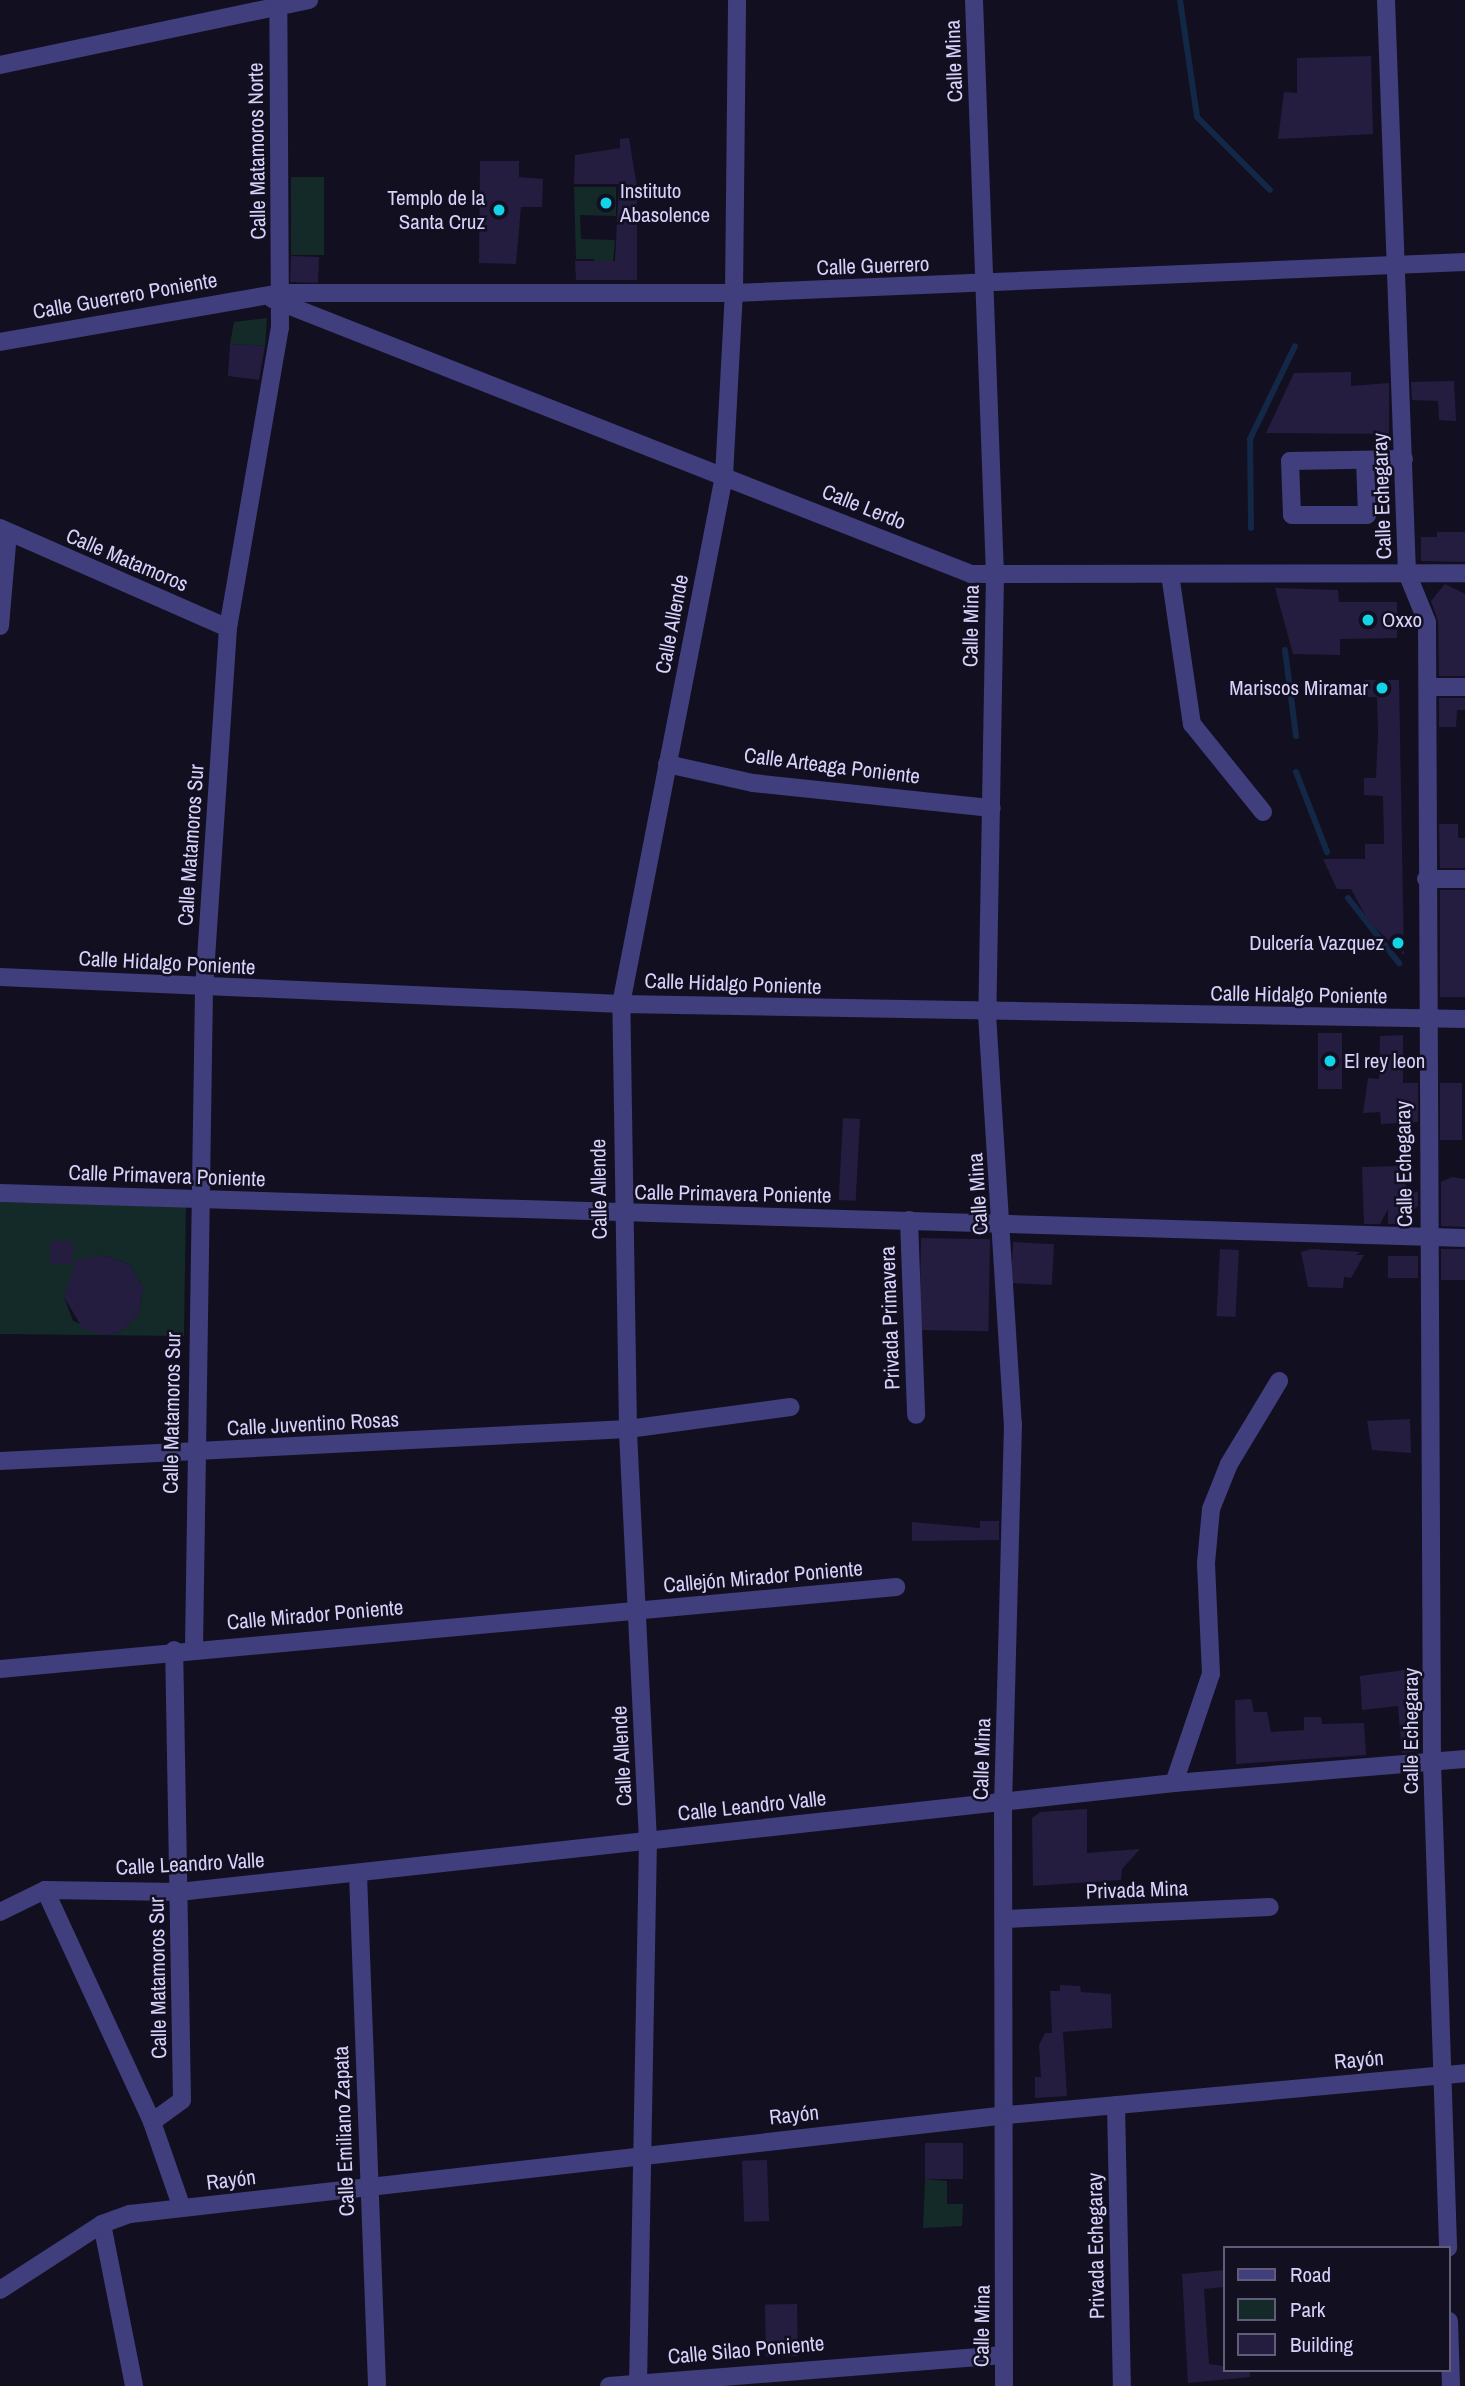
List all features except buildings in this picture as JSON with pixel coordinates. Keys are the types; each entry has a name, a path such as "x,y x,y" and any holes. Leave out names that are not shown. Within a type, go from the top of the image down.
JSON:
{"street":[{"path":"0,65 278,3 309,0"},
{"name":"Calle Allende","path":"638,2384 648,1841 646,1737 634,1612 621,1214 621,1004 724,476 734,293 737,0"},
{"name":"Calle Mina","path":"974,0 995,575 987,1014 1003,1223 1013,1424 1003,1801 1007,2115 1004,2386"},
{"name":"Calle Echegaray","path":"1386,0 1398,265 1407,573 1427,622 1425,1019 1435,1498 1432,1762 1448,2246"},
{"name":"Calle Matamoros Norte","path":"278,3 281,297"},
{"name":"Calle Guerrero","path":"281,297 734,293 985,286 1465,262"},
{"name":"Calle Guerrero Poniente","path":"0,342 259,296 281,297"},
{"name":"Calle Lerdo","path":"281,297 971,574 1465,573"},
{"name":"Calle Matamoros Sur","path":"194,1648 194,1454 204,989 228,628 281,297"},
{"path":"1365,460 1367,515 1292,515 1290,461 1404,459"},
{"path":"0,626 4,531"},
{"name":"Calle Matamoros","path":"4,531 228,628"},
{"path":"1170,574 1192,724 1263,813"},
{"path":"1428,687 1465,687"},
{"name":"Calle Arteaga Poniente","path":"667,764 753,783 992,808"},
{"path":"1426,879 1465,878"},
{"name":"Calle Hidalgo Poniente","path":"0,977 204,989 621,1004 987,1014 1465,1019"},
{"name":"Calle Primavera Poniente","path":"0,1193 1465,1238"},
{"name":"Privada Primavera","path":"909,1220 916,1415"},
{"path":"1174,1783 1211,1674 1206,1563 1211,1508 1229,1464 1279,1381"},
{"name":"Calle Juventino Rosas","path":"0,1461 194,1454 628,1429 791,1406"},
{"name":"Callejón Mirador Poniente","path":"634,1612 896,1587"},
{"name":"Calle Mirador Poniente","path":"0,1669 194,1648 634,1612"},
{"name":"Calle Matamoros Sur","path":"152,2122 182,2099 174,1650"},
{"name":"Calle Leandro Valle","path":"44,1890 179,1892 1174,1783 1465,1759"},
{"name":"Calle Emiliano Zapata","path":"358,1874 377,2386"},
{"path":"0,1912 44,1890 152,2122 182,2208"},
{"name":"Privada Mina","path":"1006,1919 1270,1908"},
{"name":"Rayón","path":"0,2290 102,2224 130,2214 1007,2115 1465,2073"},
{"name":"Privada Echegaray","path":"1116,2105 1122,2386"},
{"path":"102,2224 134,2386"},
{"name":"Calle Silao Poniente","path":"609,2386 784,2377 887,2362 893,2368 1004,2356"}],"green space":[{"path":"291,177 324,177 324,255 291,255"},
{"path":"574,187 616,187 616,216 580,215 581,239 615,240 612,272 595,272 594,259 576,259"},
{"path":"267,318 265,346 230,344 234,322"},
{"path":"0,1202 186,1204 184,1336 0,1334","holes":["103,1255 129,1264 143,1287 139,1314 120,1332 107,1335 73,1321 64,1297 79,1264"]},
{"path":"925,2179 947,2181 947,2204 963,2204 962,2226 923,2228"}],"waterway":[{"path":"1180,0 1197,117 1270,190"},
{"path":"1251,528 1250,439 1295,346"},
{"path":"1285,650 1296,736"},
{"path":"1296,772 1327,852"},
{"path":"1348,898 1399,963"}],"place":[{"name":"Instituto Abasolence","path":"606,203"},
{"name":"Templo de la Santa Cruz","path":"499,210"},
{"name":"Oxxo","path":"1368,620"},
{"name":"Mariscos Miramar","path":"1382,688"},
{"name":"Dulcería Vazquez","path":"1398,943"},
{"name":"El rey leon","path":"1330,1061"}]}
